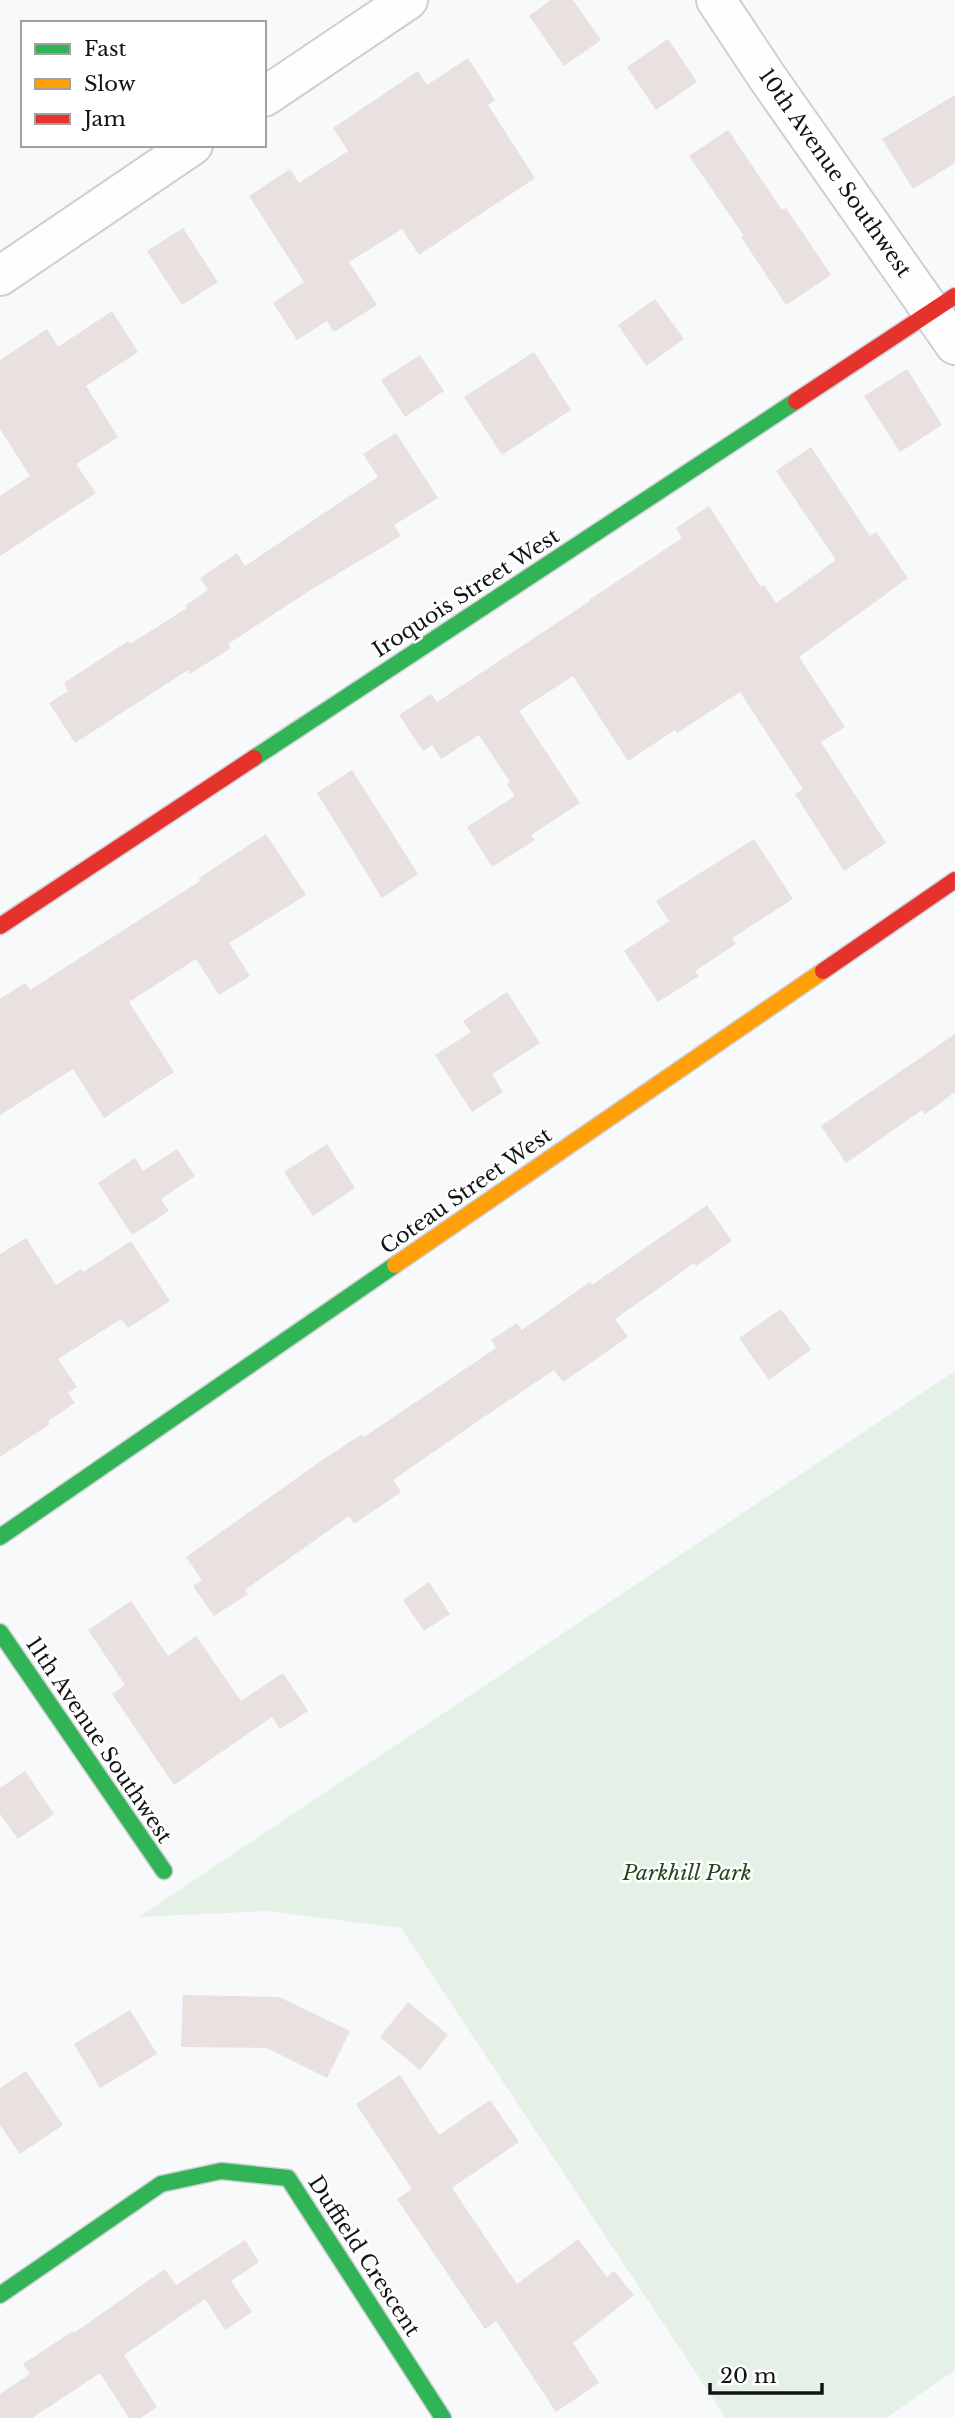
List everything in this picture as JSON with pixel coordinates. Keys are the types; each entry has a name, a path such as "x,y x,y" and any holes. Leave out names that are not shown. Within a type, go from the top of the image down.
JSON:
{"street":[{"path":"266,96 408,0"},
{"name":"10th Avenue Southwest","path":"716,0 767,77 944,303 955,345"},
{"path":"0,275 190,147"},
{"name":"Iroquois Street West","path":"0,926 944,303"},
{"name":"Coteau Street West","path":"0,1537 955,880"},
{"name":"11th Avenue Southwest","path":"0,1632 164,1871"},
{"name":"Duffield Crescent","path":"0,2295 161,2184 221,2171 288,2178 443,2418"}],"green space":[{"name":"Parkhill Park","path":"955,1371 955,2370 886,2418 726,2418 401,1928 267,1911 139,1917"}],"building":[{"path":"551,0 573,0 601,40 564,66 529,16"},
{"path":"668,39 697,82 656,110 627,67"},
{"path":"468,58 495,100 488,105 535,178 419,255 402,229 349,262 377,305 334,332 327,321 297,340 273,303 304,282 249,196 290,169 299,183 348,151 333,128 418,71 427,85"},
{"path":"955,95 955,163 913,189 882,139"},
{"path":"728,130 782,210 786,208 831,275 786,305 741,237 744,236 689,156"},
{"path":"183,228 218,282 182,305 147,251"},
{"path":"655,299 684,339 646,366 618,325"},
{"path":"112,311 138,352 86,386 118,437 76,464 96,493 0,556 0,496 30,476 0,429 0,360 47,329 58,347"},
{"path":"534,352 571,410 502,455 464,397"},
{"path":"420,355 444,391 405,417 381,380"},
{"path":"907,369 942,425 900,452 864,396"},
{"path":"396,433 438,498 394,525 401,536 228,644 231,648 190,674 188,670 75,743 49,703 68,691 64,683 128,641 130,644 187,608 185,606 208,590 200,578 237,553 245,566 378,477 363,454"},
{"path":"811,447 870,536 876,532 908,578 799,657 845,727 821,742 886,843 844,871 795,794 803,789 740,692 628,761 573,676 519,711 580,803 531,835 535,840 492,867 467,827 515,796 507,784 510,782 479,735 441,759 432,745 423,751 399,715 431,694 437,702 590,601 682,538 676,528 709,506 761,587 764,585 776,603 836,560 776,471"},
{"path":"352,770 418,874 382,898 317,793"},
{"path":"266,834 306,895 229,943 250,976 219,995 196,959 129,1002 174,1072 104,1118 73,1069 0,1115 0,999 25,983 30,990 200,881 199,878"},
{"path":"754,839 793,899 732,938 736,944 695,971 699,976 658,1002 624,951 669,921 656,901"},
{"path":"507,992 540,1043 492,1074 503,1092 472,1112 435,1055 471,1032 463,1021"},
{"path":"955,1034 955,1092 925,1114 922,1110 846,1163 821,1126"},
{"path":"327,1144 355,1188 313,1216 284,1172"},
{"path":"177,1149 195,1176 161,1199 169,1211 132,1235 98,1183 135,1158 143,1171"},
{"path":"707,1205 732,1241 696,1266 694,1263 615,1319 628,1337 563,1382 554,1370 481,1419 393,1480 401,1492 354,1524 349,1516 245,1590 248,1594 214,1616 193,1586 202,1580 186,1557 315,1465 362,1434 364,1437 496,1348 491,1340 517,1323 522,1330"},
{"path":"26,1238 56,1285 81,1269 83,1272 131,1241 170,1301 128,1328 121,1319 58,1359 77,1387 68,1393 75,1403 48,1421 50,1424 0,1457 0,1254"},
{"path":"781,1309 811,1350 769,1380 739,1338"},
{"path":"429,1582 450,1614 424,1631 403,1600"},
{"path":"131,1601 168,1656 196,1636 241,1701 283,1673 308,1711 280,1729 272,1717 174,1785 112,1694 125,1685 88,1630"},
{"path":"25,1771 54,1814 18,1839 0,1814 0,1788"},
{"path":"183,1995 279,1997 350,2031 327,2078 267,2048 181,2047"},
{"path":"408,2002 448,2035 420,2070 380,2037"},
{"path":"130,2010 157,2054 100,2088 74,2044"},
{"path":"26,2071 63,2125 20,2154 0,2125 0,2088"},
{"path":"400,2075 439,2135 490,2100 519,2142 452,2188 517,2284 578,2239 607,2277 614,2271 634,2295 573,2343 599,2383 556,2412 496,2321 485,2329 397,2199 412,2189 356,2104"},
{"path":"245,2240 259,2262 231,2281 252,2312 225,2330 205,2299 124,2355 157,2407 140,2418 129,2418 100,2373 32,2418 0,2418 0,2394 30,2374 23,2364 73,2331 74,2333 165,2269 176,2285"}],"traffic: fast":[{"path":"254,758 796,401"},
{"path":"0,1537 395,1265"},
{"path":"0,1632 164,1871"},
{"path":"0,2295 161,2184 221,2171 288,2178 443,2418"}],"traffic: slow":[{"path":"395,1265 823,971"}],"traffic: jam":[{"path":"796,401 955,296"},
{"path":"0,926 254,758"},
{"path":"823,971 955,880"}]}
